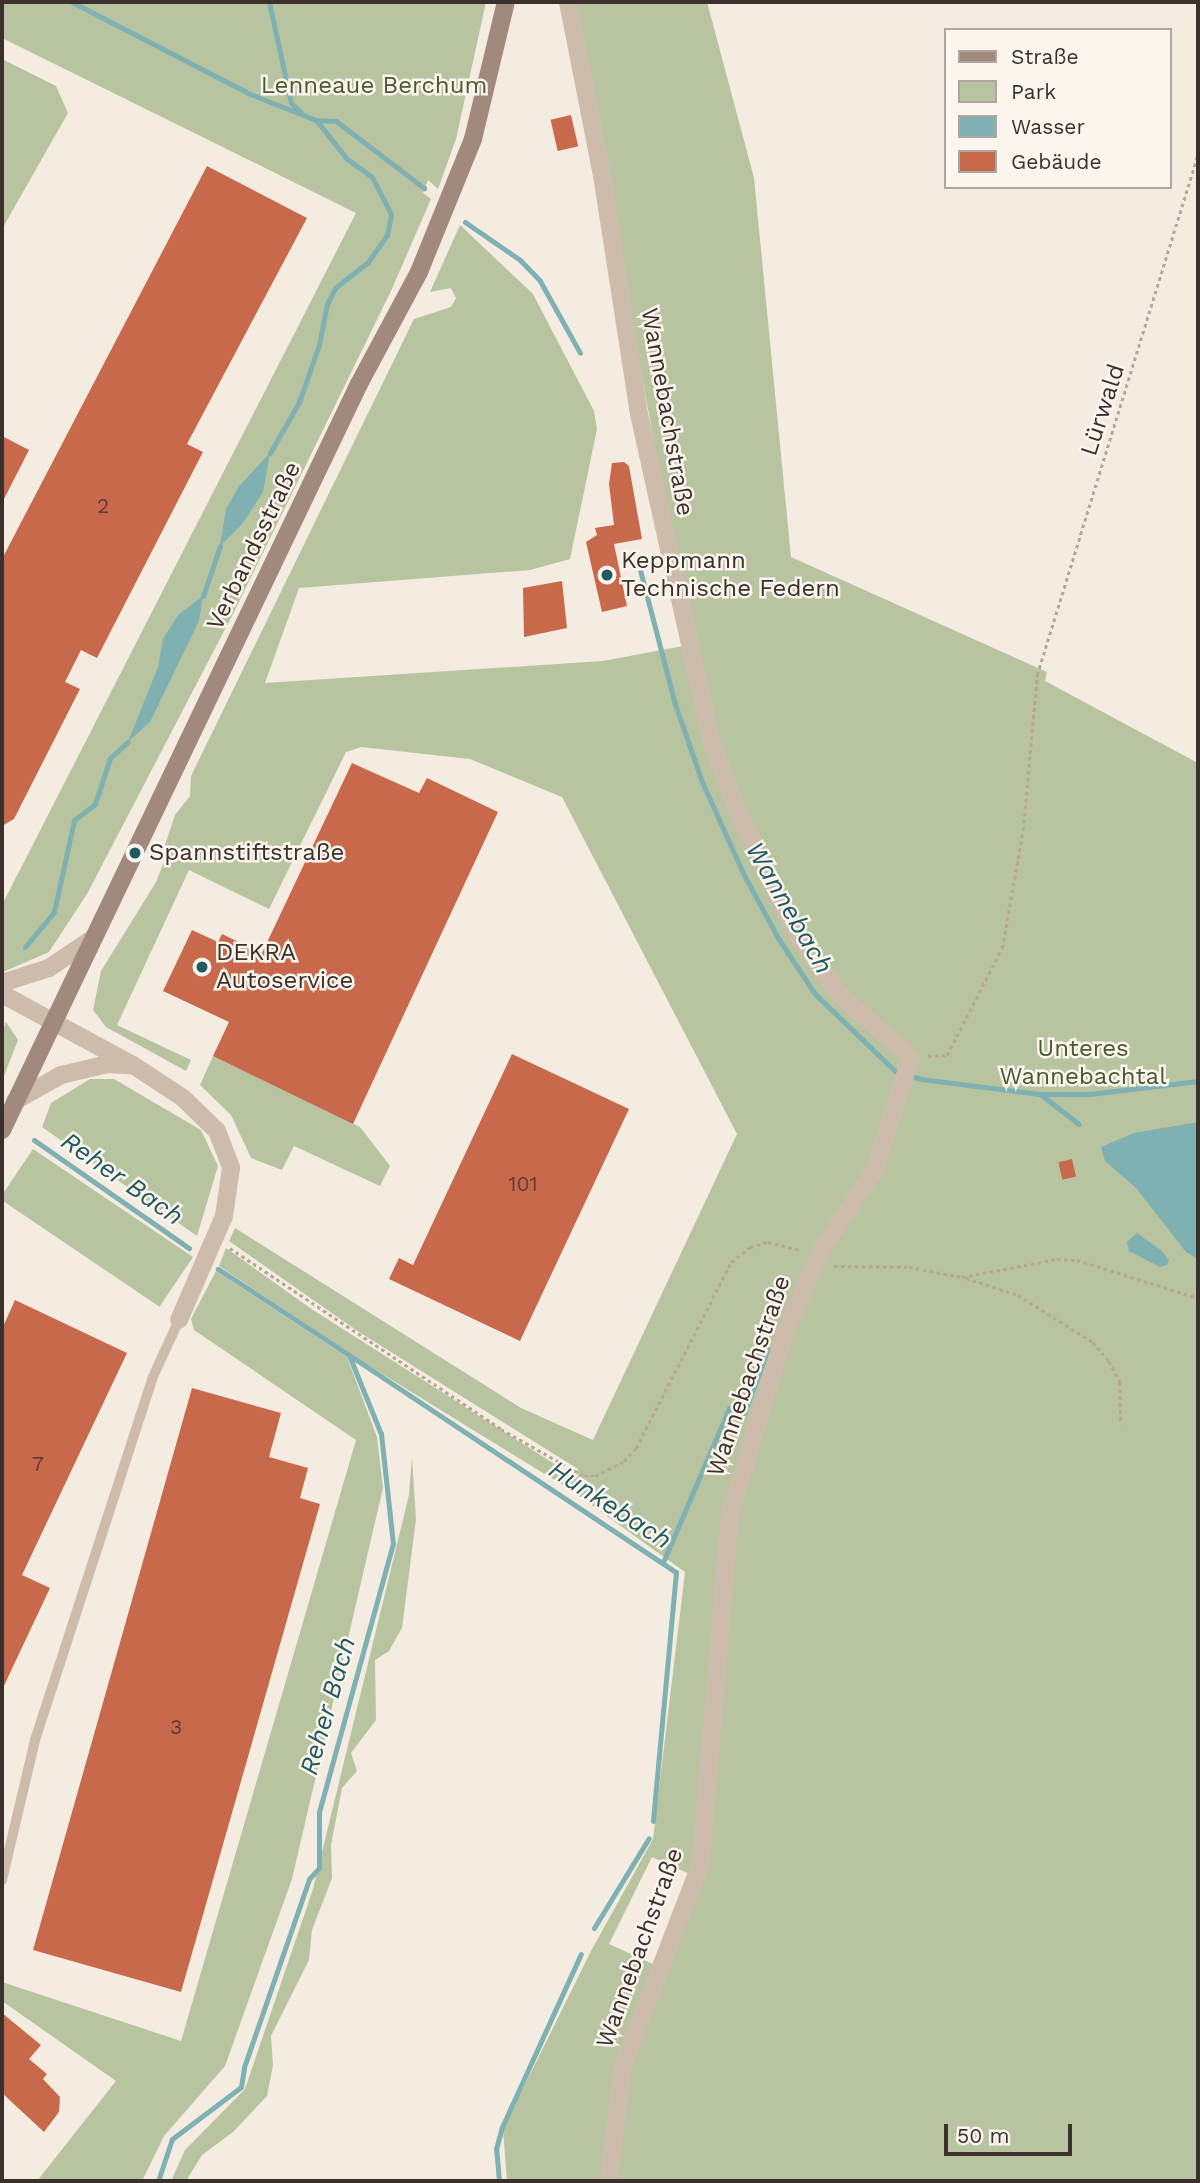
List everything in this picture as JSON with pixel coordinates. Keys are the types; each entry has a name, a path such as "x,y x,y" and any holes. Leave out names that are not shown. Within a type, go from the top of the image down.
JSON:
{"main road":[{"name":"Verbandsstraße","path":"2,1130 359,384 419,272 473,139 506,2"}],"street":[{"name":"Wannebachstraße","path":"568,2 602,175 639,414 711,740 738,812 800,940 841,996 911,1057 874,1171 815,1261 784,1335 730,1514 701,1863 622,2065 609,2181"},
{"path":"2,983 49,968 92,939"},
{"path":"2,994 133,1065 203,1113 227,1151 231,1171 224,1216 179,1320"},
{"path":"15,1101 61,1075 108,1064 133,1065"}],"lane":[{"path":"2,1880 35,1740 152,1379 179,1320"}],"path":[{"name":"Lürwald","path":"911,1057 947,1055 1002,948 1023,830 1037,675 1198,154"},
{"path":"215,1238 388,1358 543,1455 584,1476 605,1473 636,1448 731,1262 750,1247 768,1242 789,1245 815,1261 909,1267 962,1277 1018,1295 1093,1342 1110,1361 1120,1382 1121,1424"},
{"path":"962,1277 1057,1259 1077,1260 1198,1298"}],"green space":[{"name":"Lenneaue Berchum","path":"2,2 486,2 456,139 438,189 428,180 423,193 431,199 391,291 233,614 87,894 49,952 3,972 2,905 356,213 2,38"},
{"name":"Unteres Wannebachtal","path":"573,2 707,2 754,178 791,557 1047,672 1045,681 1198,763 1198,2181 609,2181 623,2065 649,1982 617,2064 603,2181 507,2181 503,2129 591,1951 653,1839 685,1572 569,1489 353,1356 219,1266 226,1248 310,1308 575,1477 578,1469 359,1332 229,1241 235,1228 521,1408 593,1440 737,1134 562,797 470,759 361,747 346,752 269,909 189,870 117,1025 191,1060 186,1071 106,1027 93,1010 101,971 156,882 169,850 164,848 175,815 190,796 191,776 414,319 451,307 456,298 451,288 430,292 460,225 533,294 594,411 597,429 570,559 530,570 299,588 265,683 603,661 683,646 707,742 734,815 797,942 838,998 891,1039 904,1055 892,1109 870,1170 815,1256 825,1258 880,1173 917,1059 844,994 803,938 742,812 714,739 695,664","holes":["652,1857 692,1875 655,1965 609,1944"]},
{"path":"2,59 56,86 68,113 2,229"},
{"path":"6,1022 18,1040 2,1081 2,1032"},
{"path":"213,1056 360,1127 390,1166 380,1186 294,1146 282,1170 251,1158 231,1115 200,1085"},
{"path":"90,1079 114,1079 201,1130 218,1166 197,1236 42,1127 51,1103"},
{"path":"33,1149 193,1257 159,1307 2,1200 2,1195"},
{"path":"216,1271 347,1357 377,1437 383,1488 292,1879 225,2066 164,2136 142,2181 37,2181 116,2081 2,2001 2,1982 181,2041 356,1440 194,1330 191,1319"},
{"path":"412,1457 416,1519 402,1628 389,1651 375,1660 376,1720 351,1753 357,1771 342,1788 331,1845 332,1878 312,1930 309,1960 271,2036 273,2065 267,2096 233,2132 202,2155 186,2181 171,2181 185,2150 245,2089 313,1889 409,1495"}],"water":[{"path":"270,453 263,492 243,523 220,546 226,509 239,486"},
{"path":"203,596 199,621 150,722 128,742 158,667 163,639 178,615"},
{"path":"1198,1122 1198,1259 1186,1252 1136,1188 1105,1161 1101,1147 1134,1133"},
{"path":"1137,1233 1162,1251 1169,1260 1167,1265 1160,1267 1129,1251 1127,1242"}],"building":[{"path":"571,115 578,146 558,151 551,120"},
{"path":"207,166 307,218 187,444 203,452 97,658 81,650 65,682 80,689 14,819 2,826 2,559"},
{"path":"2,436 29,450 2,503"},
{"name":"Keppmann Technische Federn","path":"624,462 629,466 642,539 614,544 627,606 602,612 586,542 597,535 595,528 614,525 609,484 612,463"},
{"path":"562,581 567,628 524,637 523,588"},
{"path":"352,763 419,793 427,778 498,812 353,1124 213,1056 229,1022 163,991 192,930 218,942 222,934 262,953"},
{"path":"512,1054 629,1109 520,1341 389,1279 399,1258 413,1265"},
{"path":"1072,1159 1076,1177 1062,1180 1058,1162"},
{"path":"15,1300 127,1353 22,1575 50,1588 2,1690 2,1329"},
{"path":"192,1388 281,1413 269,1457 308,1468 300,1498 320,1504 181,1992 33,1950"},
{"path":"2,2013 41,2045 29,2059 47,2074 43,2079 60,2097 59,2112 44,2132 2,2093"}],"waterway":[{"name":"Wannebach","path":"72,2 250,94 316,120 336,121 424,188"},
{"path":"269,2 291,103 301,112"},
{"name":"Reher Bach","path":"270,453 299,402 319,345 327,304 335,288 368,262 387,235 391,214 372,177 347,159 317,121"},
{"name":"Wannebach","path":"465,222 520,260 540,281 580,353"},
{"name":"Reher Bach","path":"203,596 220,546"},
{"name":"Wannebach","path":"639,566 675,704 702,782 744,875 778,938 815,994 895,1071 921,1079 1040,1094 1090,1094 1198,1081"},
{"name":"Reher Bach","path":"25,947 54,912 74,820 95,804 110,758 128,742"},
{"path":"1040,1094 1079,1124"},
{"name":"Reher Bach","path":"34,1140 189,1248"},
{"name":"Reher Bach","path":"158,2181 172,2139 241,2087 244,2067 309,1879 319,1868 319,1812 393,1544 381,1434 349,1355 218,1269"},
{"path":"664,1560 729,1408 744,1413 768,1349"},
{"name":"Hunkebach","path":"349,1355 676,1572 653,1821"},
{"name":"Hunkebach","path":"594,1928 649,1838"},
{"name":"Hunkebach","path":"499,2181 496,2149 502,2127 581,1954"}],"place":[{"name":"Keppmann Technische Federn","path":"607,575"},
{"name":"Spannstiftstraße","path":"135,853"},
{"name":"DEKRA Autoservice","path":"202,967"}]}
